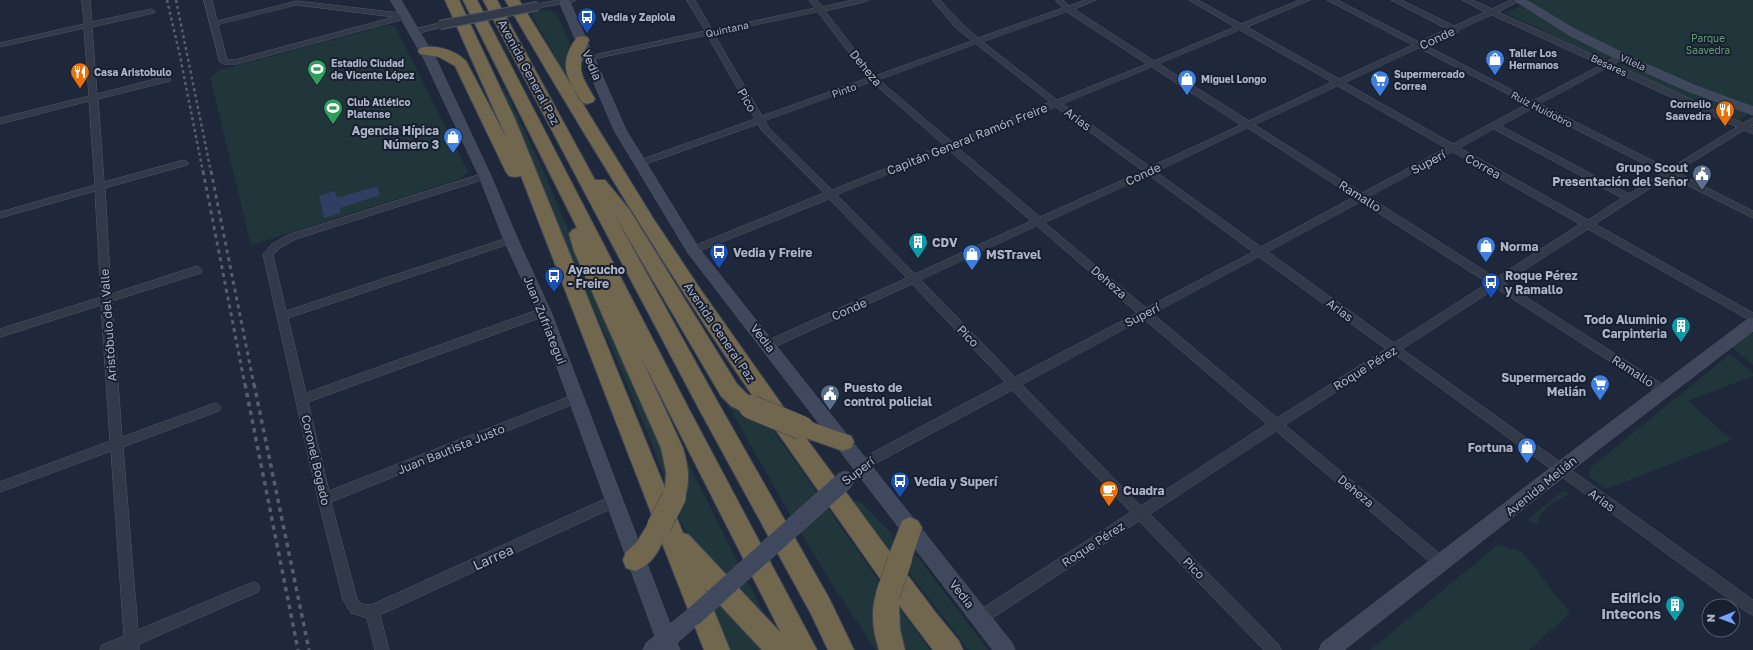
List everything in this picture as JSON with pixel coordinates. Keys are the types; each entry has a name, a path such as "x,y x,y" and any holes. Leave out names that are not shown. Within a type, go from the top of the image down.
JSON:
{"highway":[{"path":"452,0 507,119 663,525 717,650"},
{"name":"Avenida General Paz","path":"470,0 682,417 804,650"},
{"name":"Avenida General Paz","path":"490,0 708,405 820,606 841,650"},
{"name":"Avenida General Paz","path":"512,0 562,84 693,294 793,438 927,622 950,650"},
{"path":"582,40 572,62 572,72 615,147 639,207"},
{"path":"425,51 436,52 452,57 461,64 522,185 551,233"},
{"path":"569,146 623,213 729,390 739,400 751,407 802,428 843,442"},
{"path":"568,193 583,251 672,448 677,466 678,476 674,497 663,525 646,550 635,560"},
{"path":"663,525 780,650"},
{"path":"892,650 887,638 885,617 888,594 910,528"},
{"path":"820,606 850,650"},
{"path":"927,622 944,650"}],"street":[{"name":"Aristóbulo del Valle","path":"86,0 131,645"},
{"path":"208,0 224,62 234,62 406,16"},
{"name":"Juan Zufriategui","path":"396,0 425,51 485,176 511,240 544,312 614,501 663,646"},
{"path":"415,32 440,25 567,0"},
{"name":"Vedia","path":"567,0 614,118 694,250 1005,650"},
{"name":"Pico","path":"691,0 765,129 831,194 1274,650"},
{"name":"Deheza","path":"813,0 873,80 1144,313 1441,563"},
{"name":"Quintana","path":"589,58 864,0"},
{"name":"Arias","path":"936,0 960,26 977,41 1055,102 1394,350 1753,608"},
{"name":"Ramallo","path":"1059,0 1068,9 1153,64 1663,390"},
{"name":"Pinto","path":"640,163 1092,0"},
{"name":"Correa","path":"1193,0 1753,318"},
{"name":"Capitán General Ramón Freire","path":"694,250 1055,102 1153,64 1306,0"},
{"name":"Ruiz Huidobro","path":"1332,0 1419,46 1753,215"},
{"path":"1395,0 1455,30"},
{"name":"Besares","path":"1466,0 1753,131"},
{"name":"Conde","path":"768,345 914,280 1150,171 1337,82 1455,30 1518,0"},
{"name":"Vilela","path":"1518,0 1574,33 1621,57 1684,85 1753,111"},
{"path":"214,24 297,1 406,16"},
{"path":"0,45 151,11"},
{"name":"Superí","path":"663,646 693,616 845,480 876,457 1453,149 1621,57"},
{"path":"0,121 167,80"},
{"name":"Roque Pérez","path":"980,618 1275,424 1394,350 1587,224 1753,121"},
{"path":"1495,126 1629,198"},
{"path":"0,215 184,163"},
{"name":"Coronel Bogado","path":"372,612 359,610 352,606 324,499 268,254 276,246 292,237 485,176"},
{"path":"282,316 511,240"},
{"path":"0,333 197,270"},
{"path":"302,399 544,312"},
{"name":"Avenida Melián","path":"1329,650 1663,390 1753,323"},
{"name":"Juan Bautista Justo","path":"324,499 577,398"},
{"path":"0,487 215,408"},
{"name":"Larrea","path":"372,612 614,501"},
{"path":"107,650 131,645 253,588"},
{"path":"372,612 382,650"}],"green space":[{"name":"Parque Saavedra","path":"1526,0 1753,0 1753,108 1704,90 1597,42"},
{"path":"1521,6 1572,36 1613,56 1603,59 1506,13"},
{"path":"539,10 551,11 557,15 571,45 566,64 567,74 600,132 599,133 530,12"},
{"name":"Club Atlético Platense","path":"388,25 395,26 468,172 460,179 251,245 210,77 220,70"},
{"path":"1626,62 1749,113 1740,120 1618,66"},
{"path":"502,88 504,88 543,170 654,430 668,468 668,487 648,434 613,351 586,294"},
{"path":"1753,332 1753,365 1732,347"},
{"path":"1730,354 1753,373 1753,376 1688,401 1732,440 1606,489 1590,477 1591,467"},
{"path":"715,382 766,420 883,587 882,650 876,650 830,581 789,513"},
{"path":"681,449 767,620 694,545 681,522 676,510"},
{"path":"1564,490 1569,494 1548,506 1541,514 1537,525 1528,519"},
{"path":"850,499 862,503 891,533 894,542 893,553"},
{"path":"1498,545 1522,552 1570,613 1529,650 1370,650"},
{"path":"912,555 917,556 988,650 969,650 906,569"},
{"path":"707,587 769,650 731,650 704,590"},
{"path":"896,603 930,650 902,650"}],"water":[{"path":"377,186 380,195 340,208 341,213 324,218 319,196 335,191 337,198"}],"railway":[{"path":"167,0 180,56 203,172"},
{"path":"176,0 211,172"},
{"path":"203,171 245,385"},
{"path":"211,171 254,385"},
{"path":"245,384 298,650"},
{"path":"254,384 309,650"}],"place":[{"name":"Vedia y Zapiola","path":"587,34"},
{"name":"Taller Los Hermanos","path":"1495,76"},
{"name":"Estadio Ciudad de Vicente López","path":"317,86"},
{"name":"Casa Aristobulo","path":"80,89"},
{"name":"Miguel Longo","path":"1187,96"},
{"name":"Supermercado Correa","path":"1380,97"},
{"name":"Club Atlético Platense","path":"333,125"},
{"name":"Cornelio Saavedra","path":"1725,127"},
{"name":"Agencia Hípica Número 3","path":"453,154"},
{"name":"Grupo Scout Presentación del Señor","path":"1702,191"},
{"name":"CDV","path":"918,259"},
{"name":"Norma","path":"1486,263"},
{"name":"Vedia y Freire","path":"719,269"},
{"name":"MSTravel","path":"972,271"},
{"name":"Ayacucho - Freire","path":"554,293"},
{"name":"Roque Pérez y Ramallo","path":"1491,299"},
{"name":"Todo Aluminio Carpinteria","path":"1681,343"},
{"name":"Supermercado Melián","path":"1600,401"},
{"name":"Puesto de control policial","path":"830,411"},
{"name":"Fortuna","path":"1527,464"},
{"name":"Vedia y Superí","path":"900,498"},
{"name":"Cuadra","path":"1109,507"},
{"name":"Edificio Intecons","path":"1675,622"}]}
